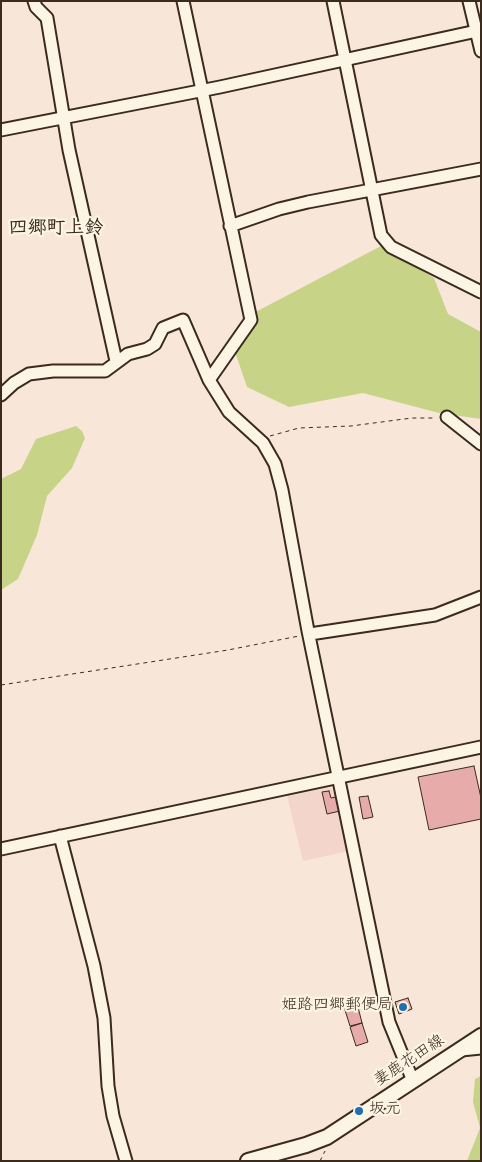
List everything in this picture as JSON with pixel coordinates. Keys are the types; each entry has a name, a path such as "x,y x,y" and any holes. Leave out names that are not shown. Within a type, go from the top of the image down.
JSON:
{"main road":[{"name":"妻鹿花田線","path":"248,1161 264,1159 327,1137 481,1036"}],"street":[{"path":"34,1 36,7 47,18 63,116 97,283 116,361"},
{"path":"182,1 251,320 209,380"},
{"path":"333,1 381,235 391,247 481,292"},
{"path":"469,1 479,30 481,51"},
{"path":"1,130 346,60 479,30"},
{"path":"230,226 279,209 371,189 481,169"},
{"path":"1,395 14,383 29,374 53,371 105,371 116,361 128,354 148,349 155,344 163,328 183,320 209,380 229,412 259,439 275,464 282,490 389,1022 413,1081"},
{"path":"447,417 481,444"},
{"path":"310,634 435,615 481,597"},
{"path":"1,849 481,747"},
{"path":"60,836 94,966 104,1018 108,1086 113,1116 126,1161"},
{"path":"461,1050 481,1048"}],"path":[{"path":"259,439 299,428 351,426 412,418 447,417"},
{"path":"1,685 228,650 310,634"}],"shaded area":[{"path":"328,788 332,789 337,796 349,851 303,861 287,796"}],"green space":[{"path":"381,246 434,278 448,314 481,332 481,419 439,413 363,393 289,407 247,387 234,349 248,316"},
{"path":"76,426 82,431 85,438 72,468 47,496 37,535 18,579 1,590 1,479 21,469 36,439"},
{"path":"481,1076 481,1161 467,1161 480,1128 473,1102 475,1079"}],"building":[{"path":"474,766 481,798 481,819 429,830 418,777"},
{"path":"329,791 331,798 336,797 340,811 327,814 322,792"},
{"path":"368,796 373,817 363,819 359,797"},
{"path":"408,998 412,1009 399,1014 395,1002"},
{"path":"357,1003 362,1023 350,1026 344,1007"},
{"path":"362,1023 368,1042 356,1046 350,1027"}],"place":[{"name":"姫路四郷郵便局","path":"403,1007"},
{"name":"坂元","path":"359,1111"}],"district":[{"name":"四郷町上鈴","path":"56,230"}]}
